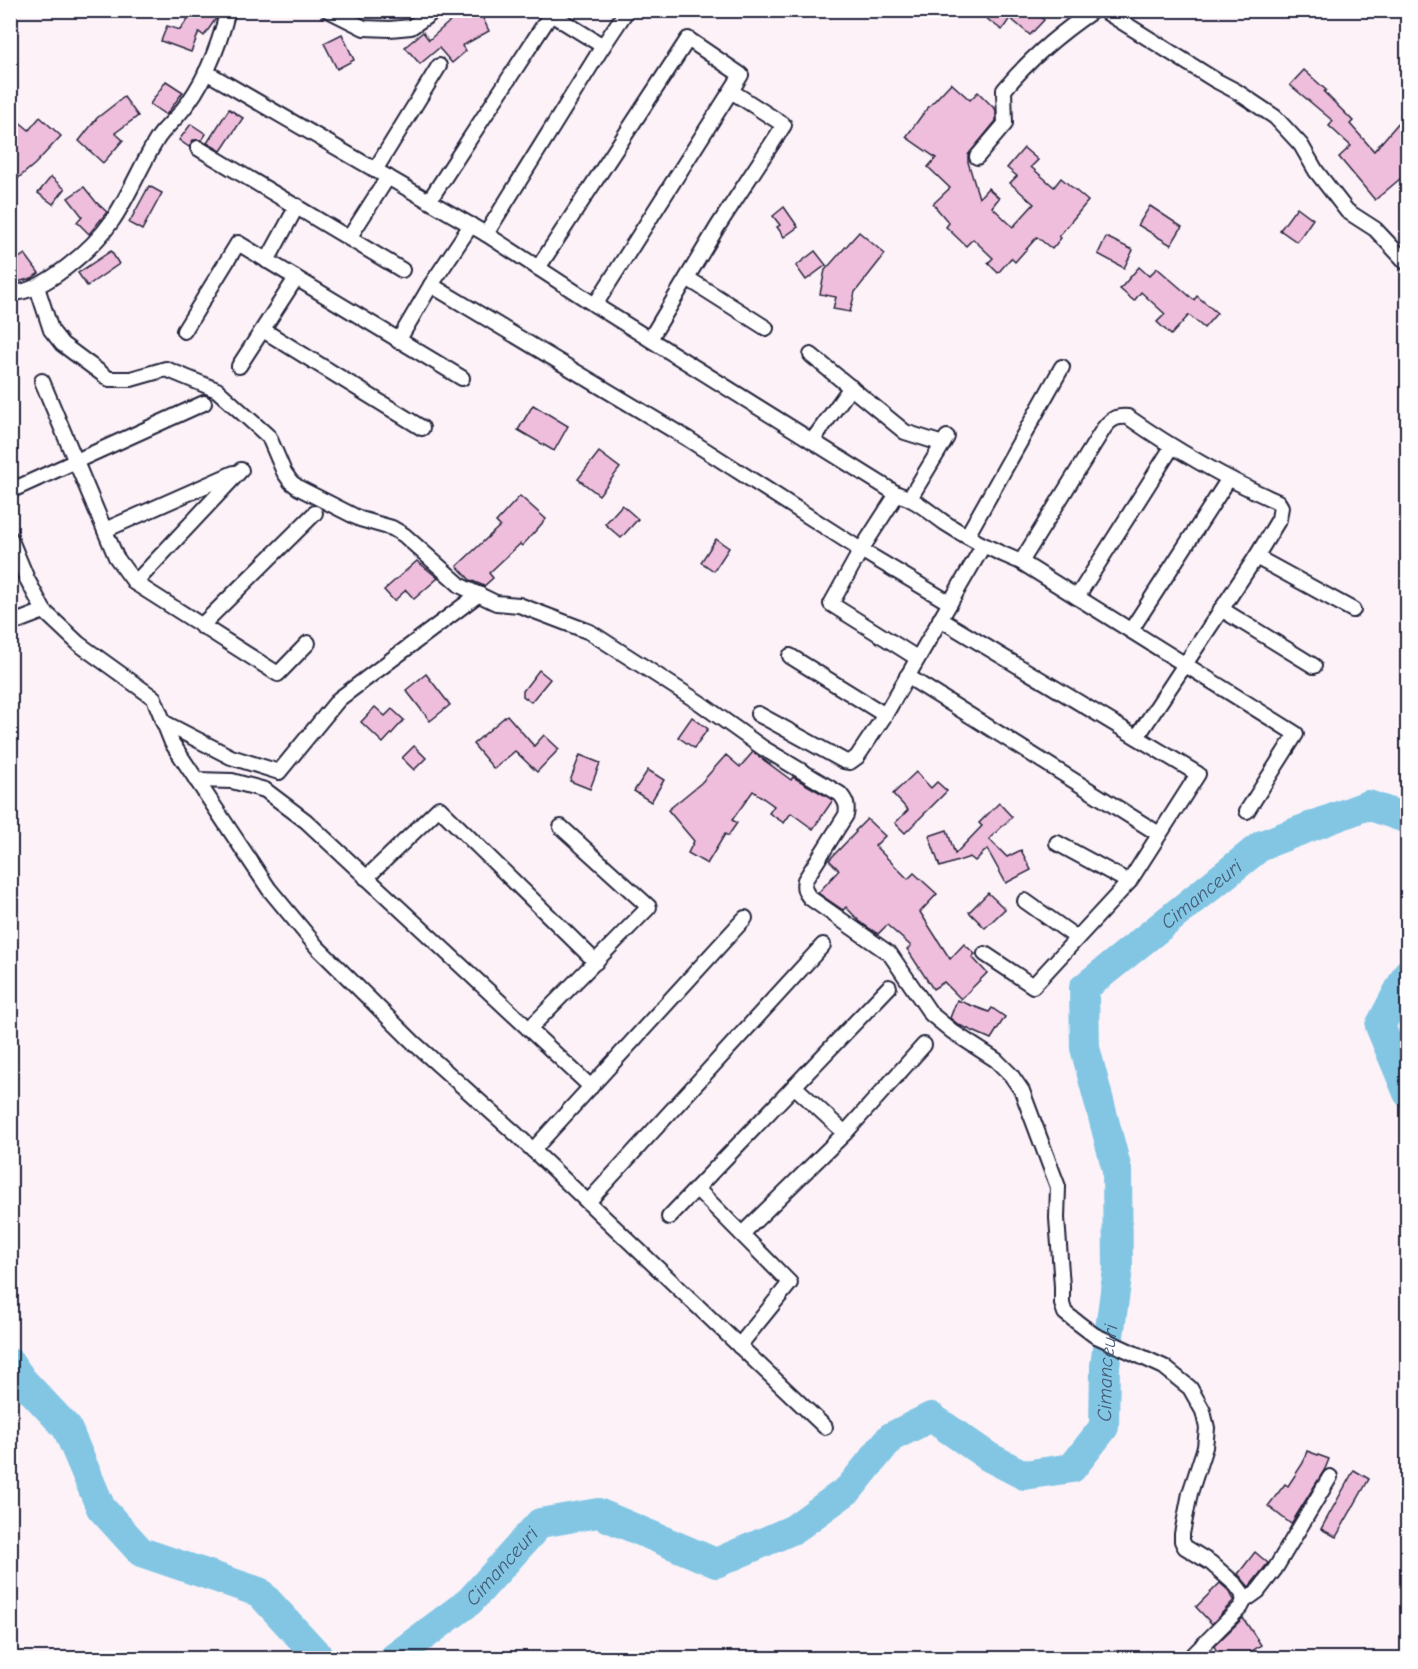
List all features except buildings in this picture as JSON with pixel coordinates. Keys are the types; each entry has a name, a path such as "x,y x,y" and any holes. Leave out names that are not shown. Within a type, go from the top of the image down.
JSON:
{"street":[{"path":"10,293 37,287 67,267 111,222 156,140 180,114 206,72 228,10"},
{"path":"332,12 364,28 390,29 411,27 436,10"},
{"path":"486,234 627,10"},
{"path":"977,157 1005,124 1004,90 1023,66 1044,46 1094,10"},
{"path":"1103,10 1275,117 1301,145 1316,171 1347,211 1375,229 1407,264"},
{"path":"429,201 551,14 603,46"},
{"path":"538,268 688,39 741,75 595,305"},
{"path":"375,170 439,66"},
{"path":"206,72 486,234 595,305 946,524 983,546 1021,562 1296,734 1247,811"},
{"path":"650,339 784,125 731,91"},
{"path":"198,148 402,270"},
{"path":"350,238 388,177"},
{"path":"267,261 297,206"},
{"path":"398,341 431,285 471,225"},
{"path":"184,331 238,243 462,378"},
{"path":"239,366 296,278"},
{"path":"687,278 766,328"},
{"path":"431,285 688,439 861,550 950,603"},
{"path":"37,287 51,330 62,344 110,379 131,379 166,369 217,390 269,437 284,472 299,488 360,519 392,528 404,535 461,586 496,603 519,605 590,632 700,703 763,748 840,794 846,801 848,808 846,815 805,880 804,890 810,898 890,954 932,1014 953,1032 996,1060 1022,1091 1058,1187 1057,1218 1062,1304 1065,1313 1094,1335 1156,1363 1176,1375 1190,1388 1203,1411 1207,1437 1190,1493 1182,1541 1185,1547 1211,1563 1236,1585 1244,1601"},
{"path":"263,330 422,428"},
{"path":"811,355 905,432 945,440 861,550 831,604 917,658"},
{"path":"967,536 1062,367"},
{"path":"42,381 116,557 135,583 278,674 308,643"},
{"path":"812,441 850,387"},
{"path":"10,491 204,403"},
{"path":"1021,562 1104,428 1111,419 1120,416 1128,417 1172,447 1228,480 1278,502 1281,507 1279,519 1137,737"},
{"path":"1077,597 1172,447"},
{"path":"105,530 241,470 135,583"},
{"path":"1131,630 1228,480"},
{"path":"201,626 315,513"},
{"path":"10,538 27,579 44,611 79,644 154,698 172,744 268,889 317,947 414,1043 533,1150 825,1427"},
{"path":"758,714 844,761 850,762 857,757 885,715 983,546"},
{"path":"1256,557 1353,610"},
{"path":"163,722 231,757 279,772 339,699 479,594"},
{"path":"1221,609 1314,666"},
{"path":"10,624 44,611"},
{"path":"940,619 1198,774 1129,882 1033,986 985,954"},
{"path":"790,657 885,715"},
{"path":"907,676 1160,834"},
{"path":"196,780 232,781 265,790 306,821 591,1087"},
{"path":"366,878 438,808 596,962"},
{"path":"529,1029 649,907 561,827"},
{"path":"1057,843 1129,882"},
{"path":"1024,901 1077,938"},
{"path":"533,1150 745,918"},
{"path":"588,1202 823,945"},
{"path":"669,1217 889,987"},
{"path":"741,1234 845,1134 924,1045"},
{"path":"794,1086 845,1134"},
{"path":"697,1189 790,1283 739,1346"},
{"path":"1190,1659 1241,1608 1244,1601 1258,1591 1275,1569 1330,1477"}],"waterway":[{"name":"Cimanceuri","path":"394,1658 470,1601 540,1523 598,1513 716,1563 794,1529 849,1489 891,1437 931,1417 989,1457 1024,1475 1072,1468 1104,1427 1105,1366 1118,1269 1117,1170 1085,1048 1084,988 1262,845 1368,805 1408,819"},
{"name":"Cimanceuri","path":"1408,973 1380,1026 1408,1093"},
{"name":"Cimanceuri","path":"10,1363 22,1380 67,1428 101,1508 141,1552 259,1592 320,1658"}]}
